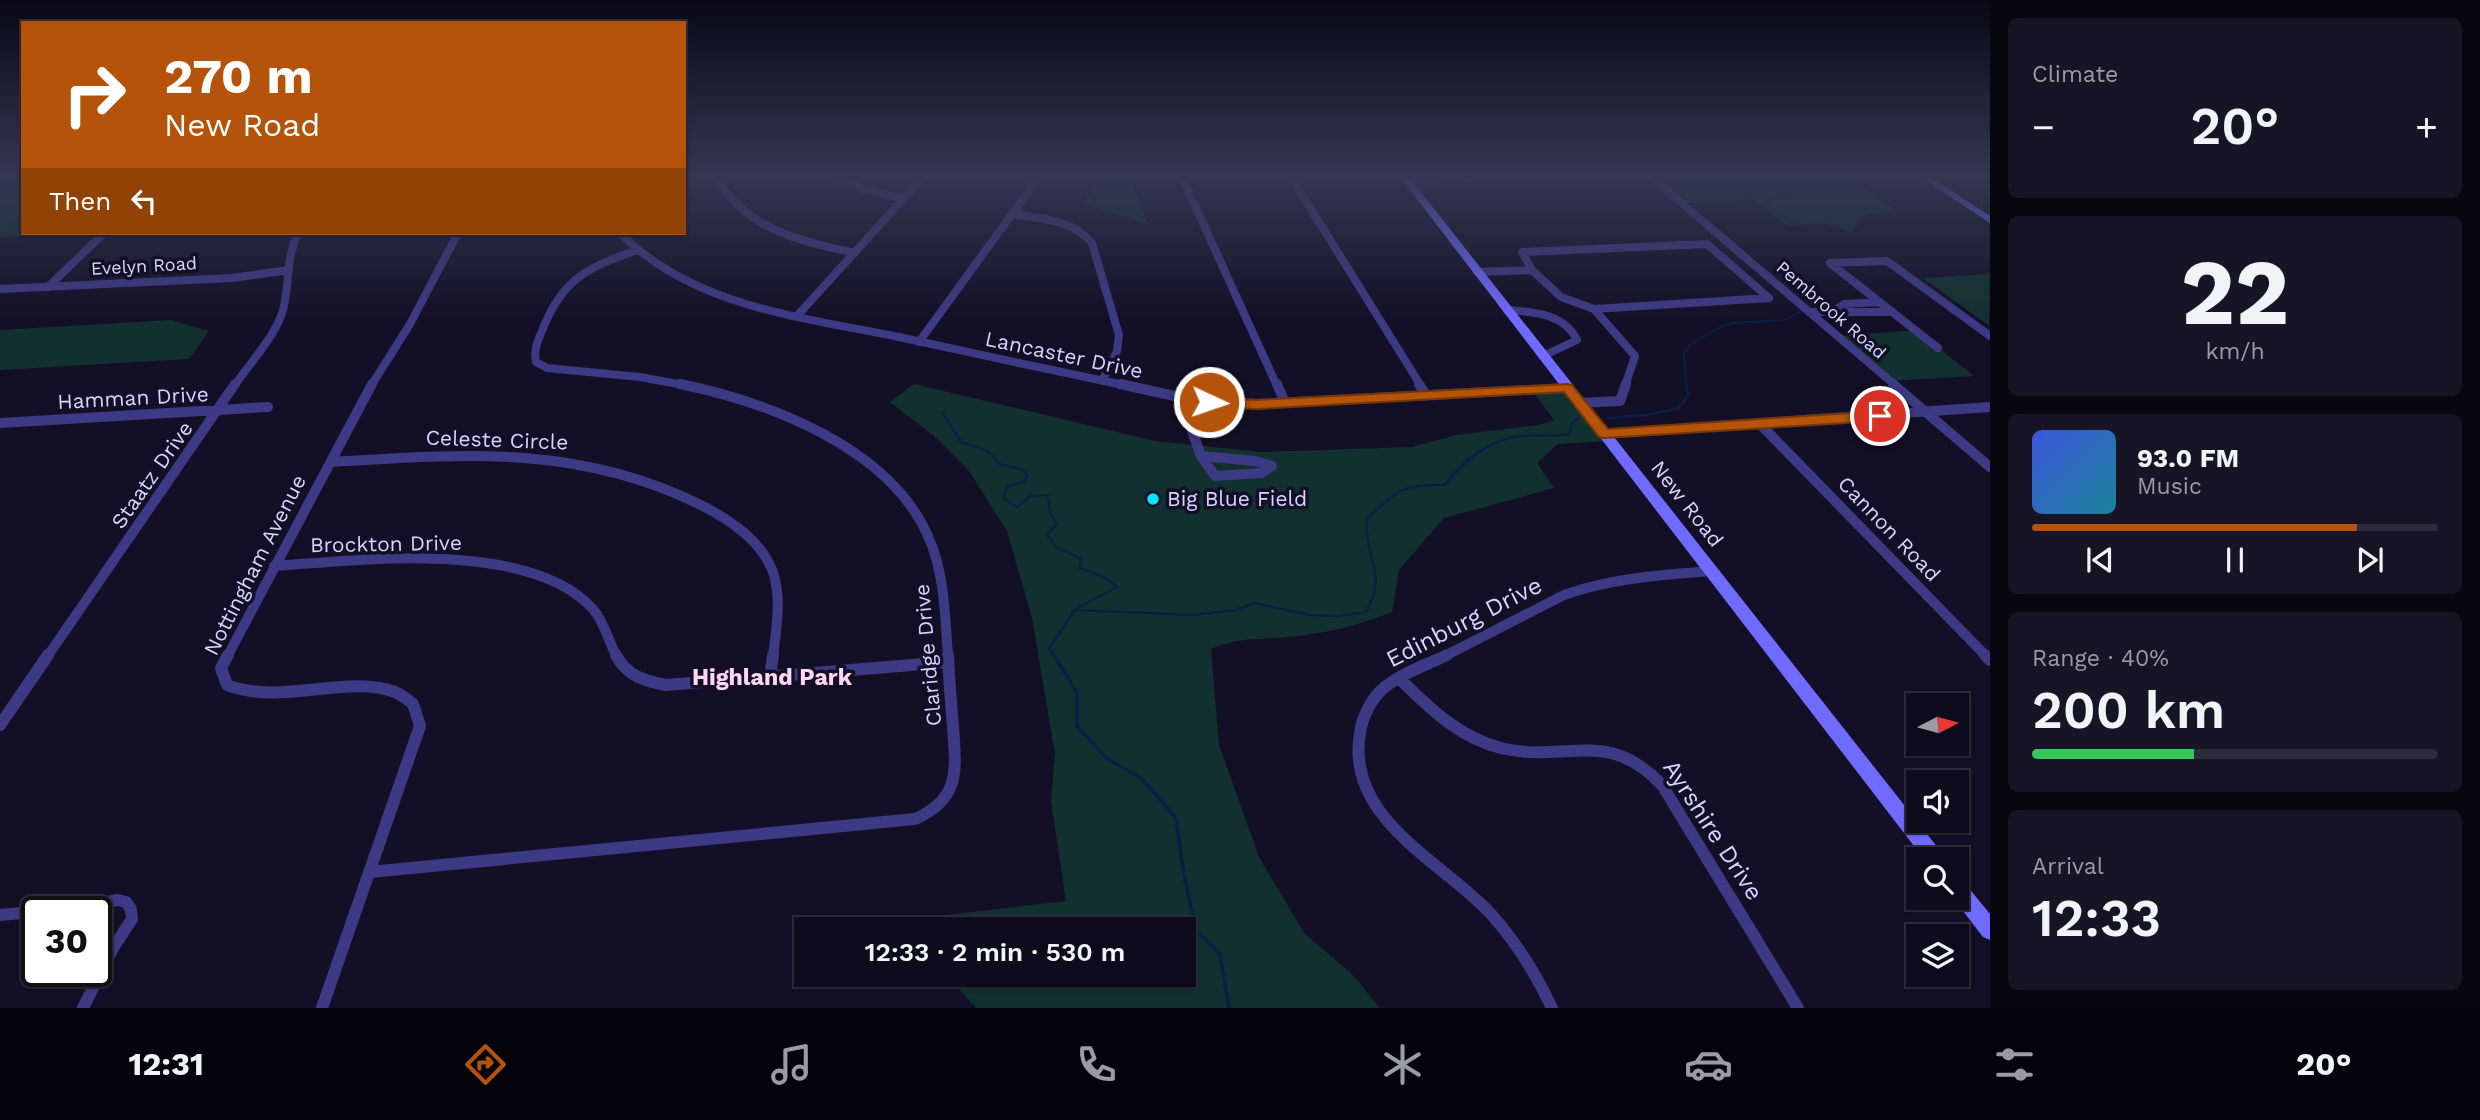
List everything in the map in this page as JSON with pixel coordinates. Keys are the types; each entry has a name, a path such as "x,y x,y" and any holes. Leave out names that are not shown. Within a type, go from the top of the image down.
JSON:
{"street":[{"path":"764,224 807,242 855,253"},
{"path":"797,316 881,224"},
{"path":"919,342 1005,224"},
{"path":"1061,224 1083,232 1092,243 1119,335 1117,351 1102,381"},
{"path":"1203,224 1285,403"},
{"path":"1320,224 1426,395"},
{"name":"New Road","path":"1440,224 1926,847"},
{"name":"Pembrook Road","path":"1706,224 1990,467"},
{"path":"48,286 102,235"},
{"name":"Staatz Drive","path":"0,725 280,320 285,306 292,246 298,235"},
{"name":"Nottingham Avenue","path":"322,1008 420,726 419,710 408,698 388,691 335,688 242,693 227,685 221,675 223,661 378,373 410,324 457,235"},
{"name":"Lancaster Drive","path":"622,235 636,250 672,274 711,292 797,316 1188,399 1233,404 1285,403 1567,388"},
{"path":"1707,244 1769,298 1594,309 1561,297 1532,270 1522,252 1707,244 1724,240"},
{"name":"Claridge Drive","path":"370,872 884,825 917,819 941,804 954,783 956,771 942,579 925,528 906,499 874,468 820,433 756,405 677,383 635,376 552,369 536,362 534,352 559,291 593,267 636,250"},
{"path":"1938,348 1830,263 1888,261 1990,336"},
{"name":"Evelyn Road","path":"0,289 232,278 289,270"},
{"path":"1477,272 1532,270"},
{"path":"1835,310 1844,304 1879,302"},
{"path":"1579,403 1620,401 1635,356 1594,309"},
{"path":"1507,310 1563,321 1574,330 1577,340 1543,356"},
{"path":"1809,312 1893,312"},
{"path":"1188,399 1185,411 1201,456 1215,476 1262,473 1272,466 1259,460 1218,462 1201,456"},
{"name":"Hamman Drive","path":"0,423 268,407"},
{"path":"1604,433 1990,407"},
{"name":"Cannon Road","path":"1760,424 1990,660"},
{"name":"Celeste Circle","path":"331,461 457,455 541,458 606,468 639,477 699,503 737,527 755,543 767,559 777,592 771,677"},
{"name":"Brockton Drive","path":"274,566 424,559 508,567 554,583 591,607 603,623 618,664 642,681 666,685 948,662"},
{"name":"Edinburg Drive","path":"1552,1008 1531,967 1492,915 1445,870 1403,837 1378,808 1365,782 1357,745 1361,718 1378,692 1412,671 1586,586 1622,578 1710,571"},
{"name":"Ayrshire Drive","path":"1400,679 1452,726 1498,747 1534,753 1616,751 1647,767 1662,785 1798,1008"},
{"path":"0,915 74,908 118,900 126,902 131,909 132,919 113,948 83,1008"},
{"path":"1969,903 1990,929"}],"green space":[{"path":"0,224 21,224 21,235 29,235 28,236 0,237"},
{"path":"1828,224 1858,224 1851,232"},
{"path":"1990,274 1989,326 1923,278"},
{"path":"171,320 209,331 189,359 0,370 0,330"},
{"path":"1916,330 1974,376 1890,381 1837,336"},
{"path":"914,384 1155,441 1261,452 1412,447 1456,435 1539,425 1554,420 1532,390 1567,388 1609,441 1558,444 1537,463 1554,488 1444,518 1399,570 1392,612 1326,631 1240,641 1211,649 1219,745 1259,857 1304,933 1353,975 1380,1008 976,1008 957,987 1196,987 1196,917 930,917 1066,901 1051,801 1055,754 1032,618 1007,531 969,471 934,436 890,402"}],"waterway":[{"path":"1686,386 1684,354 1691,344 1720,327 1734,323 1784,320 1800,312"},
{"path":"1608,418 1647,415 1679,408 1688,395 1686,384"},
{"path":"942,412 961,442 988,451 999,464 1022,469 1027,475 1025,481 1007,487 1003,498 1017,507 1030,496 1048,495 1050,512 1057,524 1047,534 1056,547 1081,559 1080,568 1104,577 1117,587 1078,608"},
{"path":"1055,657 1049,649 1075,610 1192,615 1236,610 1254,603 1310,615 1338,616 1366,612 1375,586 1367,519 1401,491 1418,486 1445,485 1460,468 1488,446 1521,436 1570,434 1571,424 1578,418"},
{"path":"1054,655 1077,693 1077,726 1106,758 1141,778 1176,818 1184,875 1196,930 1220,954 1229,1008"}],"place":[{"name":"Big Blue Field","path":"1153,499"}],"district":[{"name":"Highland Park","path":"772,677"}],"route":[{"path":"1209,402 1257,404 1567,388 1604,433 1880,416"}]}
